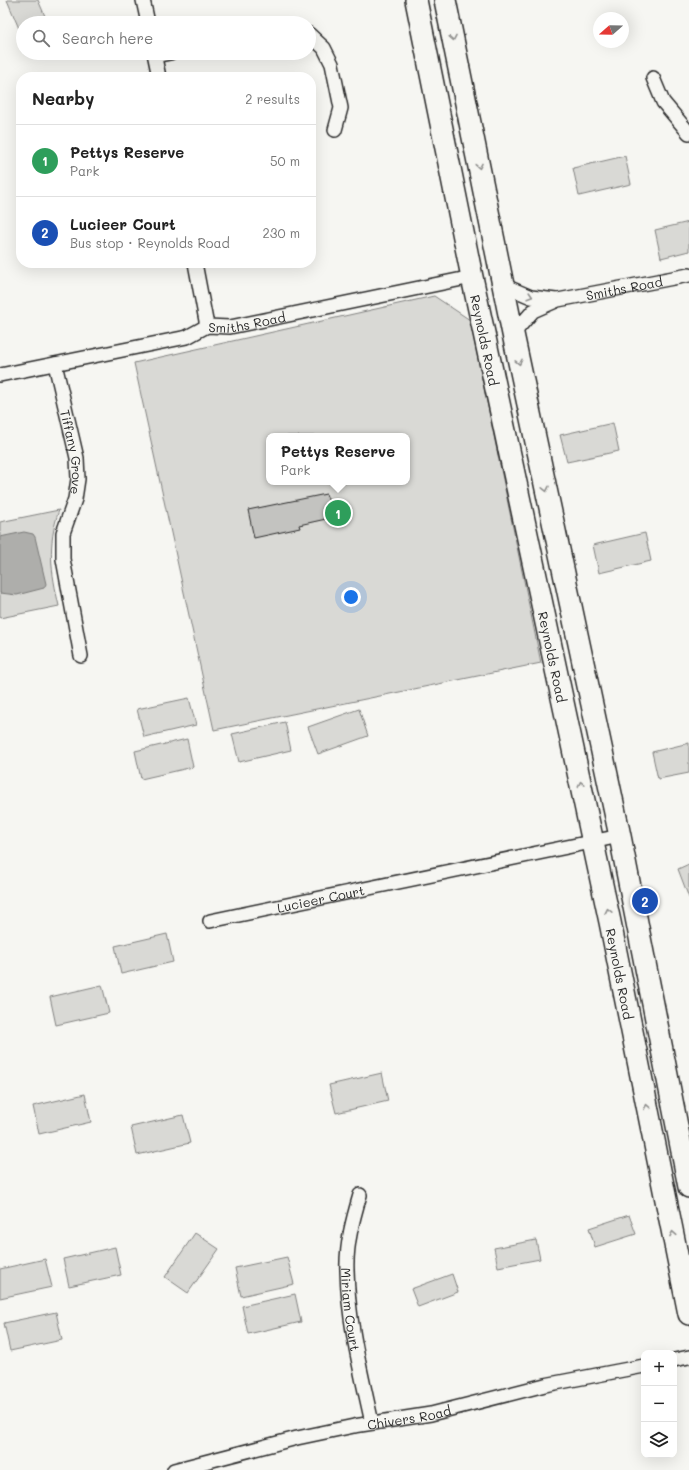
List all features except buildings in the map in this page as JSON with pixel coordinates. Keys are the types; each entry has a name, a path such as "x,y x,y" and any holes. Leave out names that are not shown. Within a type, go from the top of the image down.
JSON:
{"main road":[{"name":"Reynolds Road","path":"416,0 472,277 594,843 689,1314"},
{"name":"Reynolds Road","path":"445,0 513,334 620,836 689,1187"},
{"path":"472,277 502,278"}],"street":[{"path":"143,0 146,16"},
{"path":"316,41 324,48 332,64 341,108 335,130"},
{"path":"156,60 158,72"},
{"path":"653,78 663,102 689,133"},
{"path":"196,268 207,326"},
{"name":"Smiths Road","path":"513,334 533,311 558,300 689,275"},
{"name":"Smiths Road","path":"0,375 187,337 207,326 230,327 472,277"},
{"name":"Smiths Road","path":"502,278 531,297 558,300"},
{"name":"Tiffany Grove","path":"55,364 77,458 78,479 75,499 63,533 63,559 81,656"},
{"name":"Lucieer Court","path":"210,921 594,843 620,836"},
{"name":"Miriam Court","path":"360,1195 351,1228 347,1268 350,1316 372,1423"},
{"path":"677,1359 689,1357"},
{"name":"Chivers Road","path":"179,1469 296,1438 372,1423 437,1413 545,1385 641,1367"}],"shaded area":[{"path":"7,0 38,0 45,16 16,16 16,21"},
{"path":"625,156 631,184 579,196 573,168"},
{"path":"689,222 689,251 661,258 655,230"},
{"path":"434,296 470,320 541,663 214,730 134,363"},
{"path":"613,423 619,451 567,462 560,435"},
{"path":"59,510 53,535 52,570 59,606 0,618 0,522"},
{"path":"24,532 33,534 35,537 46,584 44,588 17,595 0,593 0,537"},
{"path":"645,533 651,561 599,573 593,545"},
{"path":"189,698 196,725 144,737 137,709"},
{"path":"359,709 368,736 318,754 308,727"},
{"path":"285,722 291,750 239,762 232,734"},
{"path":"187,739 193,767 141,779 135,751"},
{"path":"689,743 689,773 658,779 652,752"},
{"path":"689,864 689,898 678,869"},
{"path":"167,934 173,962 121,974 115,946"},
{"path":"102,985 109,1013 56,1025 50,997"},
{"path":"382,1073 388,1101 336,1113 329,1085"},
{"path":"85,1094 91,1122 39,1134 33,1106"},
{"path":"183,1115 190,1143 137,1155 131,1127"},
{"path":"629,1215 636,1234 595,1247 589,1228"},
{"path":"195,1233 219,1249 188,1293 165,1277"},
{"path":"536,1240 540,1259 498,1267 494,1248"},
{"path":"115,1247 121,1275 69,1286 63,1259"},
{"path":"287,1257 294,1284 241,1296 235,1268"},
{"path":"45,1259 52,1287 0,1298 0,1269"},
{"path":"452,1274 458,1292 418,1307 411,1289"},
{"path":"295,1294 301,1322 248,1334 242,1306"},
{"path":"56,1312 62,1340 10,1351 4,1323"}],"place":[{"name":"Pettys Reserve","path":"338,513"},
{"name":"Lucieer Court","path":"645,901"}]}
